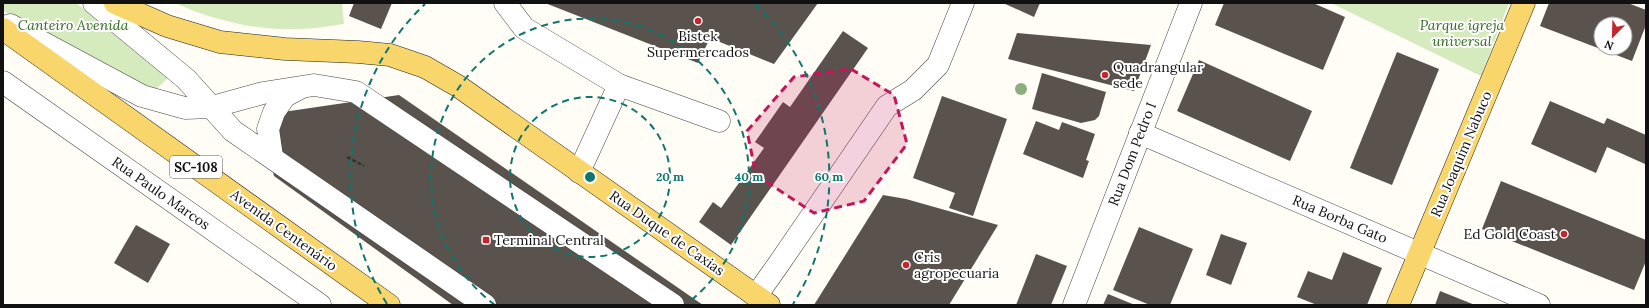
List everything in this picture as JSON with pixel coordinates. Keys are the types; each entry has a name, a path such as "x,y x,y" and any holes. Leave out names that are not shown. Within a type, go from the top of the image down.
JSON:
{"main road":[{"name":"Rua Duque de Caxias","path":"115,3 167,26 220,42 285,49 358,52 390,56 425,68 458,86 762,300"},
{"name":"Rua Joaquim Nabuco","path":"1398,305 1524,3"},
{"name":"Avenida Centenário","path":"3,29 389,305"}],"street":[{"path":"94,3 186,80 233,131 485,305"},
{"path":"505,3 524,28 619,85 718,121"},
{"path":"762,300 778,265 886,106 913,90 938,65 963,3"},
{"name":"Rua Dom Pedro I","path":"1074,305 1190,3"},
{"path":"3,21 142,96 185,108 212,107 263,93 314,85 356,92 673,305"},
{"name":"Rua Paulo Marcos","path":"3,82 308,301"},
{"path":"579,172 619,85"},
{"path":"272,158 268,129 274,112 285,96 300,88"},
{"name":"Rua Borba Gato","path":"1140,133 1539,305"}],"path":[{"path":"347,157 364,166"}],"highlighted area":[{"path":"851,69 894,95 907,144 864,201 814,213 756,175 747,131 794,77"}],"green space":[{"name":"Canteiro Avenida","path":"3,3 76,3 170,76 154,91 8,14 3,10"},
{"path":"175,3 342,3 344,24 304,29 267,28 235,23 204,15"},
{"name":"Parque igreja universal","path":"1331,3 1509,3 1481,76"}],"building":[{"path":"354,3 392,3 381,29 349,16"},
{"name":"Bistek Supermercados","path":"545,3 818,3 774,64 710,38 698,63"},
{"path":"1003,3 1040,3 1034,17"},
{"path":"1224,3 1313,3 1345,17 1323,70 1215,25"},
{"path":"1549,3 1628,3 1646,10 1646,25 1632,61 1619,56 1633,56 1633,16 1593,16 1593,46 1540,26"},
{"path":"843,31 868,48 731,245 699,222 713,202 721,208 764,148 755,142 783,102 790,107"},
{"name":"Quadrangular sede","path":"1017,33 1151,45 1134,91 1008,59"},
{"path":"1397,52 1439,69 1392,185 1350,168"},
{"path":"1199,60 1312,111 1290,161 1177,111"},
{"path":"1042,73 1106,92 1099,116 1095,120 1081,123 1032,109"},
{"name":"Terminal Central","path":"399,95 703,305 453,305 274,176 265,143 283,112"},
{"path":"942,96 1007,119 973,216 949,208 955,193 913,178"},
{"path":"1550,101 1604,124 1607,118 1646,135 1645,164 1607,147 1596,173 1531,144"},
{"path":"1036,121 1059,130 1062,122 1095,134 1086,160 1089,161 1083,178 1023,154"},
{"name":"Ed Gold Coast","path":"1501,181 1646,240 1646,261 1634,290 1482,229"},
{"name":"Cris agropecuaria","path":"883,195 906,199 998,225 949,305 814,305"},
{"path":"136,225 170,244 148,283 114,263"},
{"path":"1139,227 1193,249 1170,305 1150,305 1113,290"},
{"path":"1221,234 1247,243 1231,285 1206,275"},
{"path":"1343,252 1382,268 1367,305 1317,305 1297,297 1308,271 1332,280"},
{"path":"1036,254 1067,266 1051,305 1016,305"},
{"path":"1440,291 1475,305 1435,305"},
{"path":"1108,294 1135,305 1103,305"}],"place":[{"name":"Bistek Supermercados","path":"698,21"},
{"name":"Quadrangular sede","path":"1105,75"},
{"name":"Ed Gold Coast","path":"1564,234"},
{"name":"Terminal Central","path":"486,240"},
{"name":"Cris agropecuaria","path":"906,265"}]}
